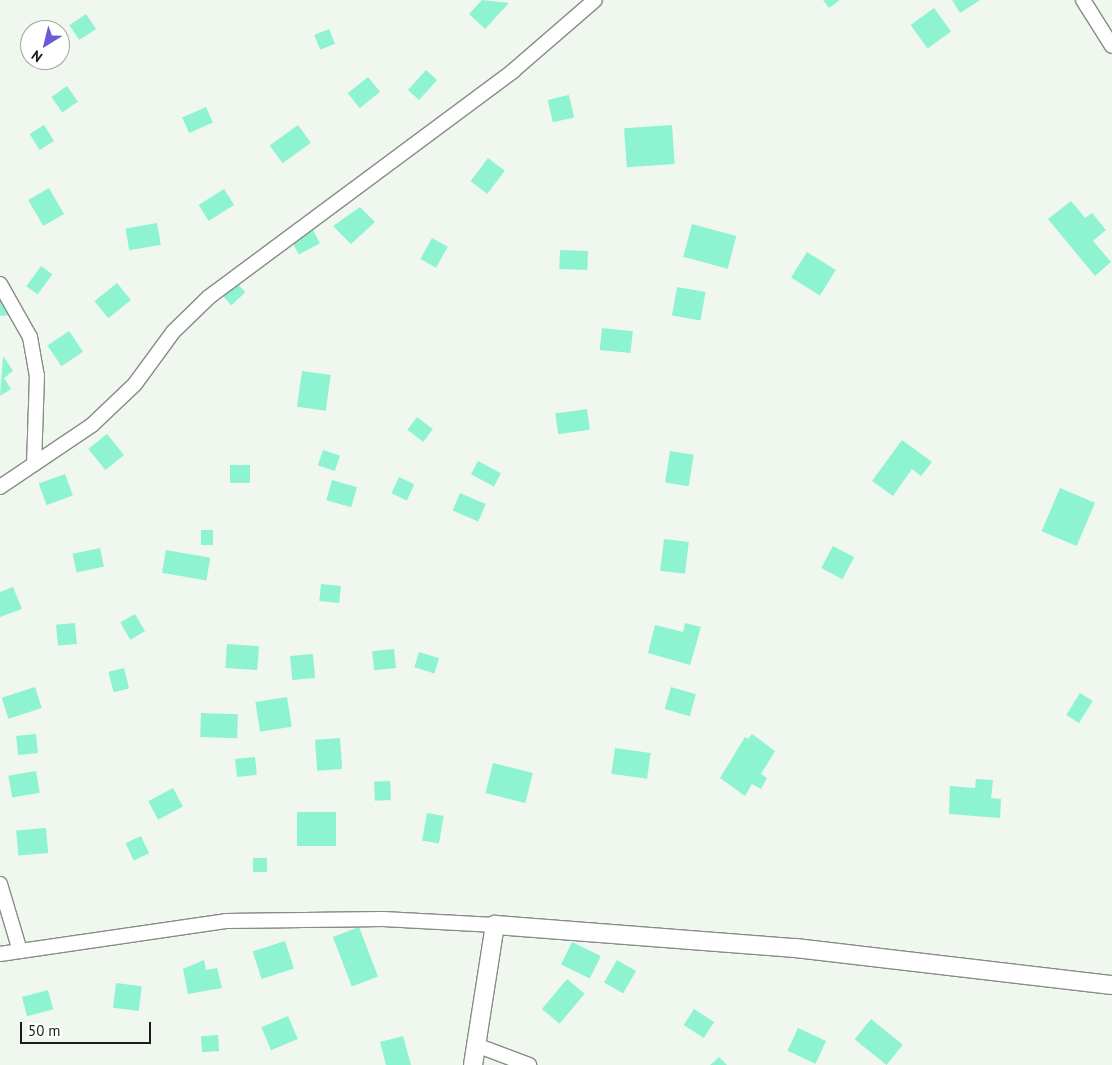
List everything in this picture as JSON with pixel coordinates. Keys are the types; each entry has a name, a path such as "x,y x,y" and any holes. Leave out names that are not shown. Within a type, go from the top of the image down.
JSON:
{"street":[{"path":"0,487 92,426 135,384 173,332 209,298 513,71 595,0"},
{"path":"1083,0 1112,46"},
{"path":"0,284 30,337 37,375 34,464"},
{"path":"0,884 20,951"},
{"path":"0,954 226,922 383,919 495,925 796,948 1112,985"},
{"path":"473,1065 495,925"},
{"path":"476,1045 530,1065"}],"building":[{"path":"482,0 509,3 485,29 469,14"},
{"path":"823,0 840,0 829,8"},
{"path":"952,0 980,0 960,13"},
{"path":"934,8 951,31 928,49 911,25"},
{"path":"86,14 96,29 79,40 70,25"},
{"path":"329,29 335,44 320,50 314,35"},
{"path":"426,70 437,80 419,100 408,90"},
{"path":"368,77 380,92 360,108 348,93"},
{"path":"67,86 78,102 62,112 51,97"},
{"path":"569,95 574,117 553,122 548,100"},
{"path":"206,107 213,123 189,133 182,118"},
{"path":"44,125 54,141 40,150 30,134"},
{"path":"298,125 311,143 283,163 270,146"},
{"path":"672,125 675,164 627,167 624,128"},
{"path":"488,158 505,171 487,194 471,181"},
{"path":"49,188 64,214 43,226 28,200"},
{"path":"224,189 234,205 209,221 199,205"},
{"path":"1071,201 1085,218 1092,213 1106,230 1093,241 1111,262 1095,276 1048,219"},
{"path":"360,207 375,222 351,244 333,226"},
{"path":"157,223 161,245 129,250 125,229"},
{"path":"692,224 736,236 728,269 683,257"},
{"path":"313,230 320,243 299,255 292,241"},
{"path":"432,238 448,247 436,268 420,259"},
{"path":"560,250 588,251 587,270 559,269"},
{"path":"807,252 836,270 820,295 791,277"},
{"path":"41,266 52,274 38,294 26,286"},
{"path":"231,277 245,292 231,305 217,290"},
{"path":"117,283 131,300 108,318 94,301"},
{"path":"677,287 706,292 701,321 672,316"},
{"path":"0,294 5,294 9,315 0,316"},
{"path":"602,328 633,331 631,353 600,350"},
{"path":"69,331 83,352 61,366 47,346"},
{"path":"3,356 13,371 4,378 11,389 0,396"},
{"path":"302,371 331,375 326,411 297,407"},
{"path":"587,409 590,430 558,434 555,413"},
{"path":"417,417 433,429 423,442 407,430"},
{"path":"107,434 124,455 105,470 88,449"},
{"path":"902,440 932,462 921,476 912,469 893,496 872,481"},
{"path":"323,450 340,456 335,471 318,465"},
{"path":"670,451 694,455 689,486 665,483"},
{"path":"478,461 501,473 494,486 471,474"},
{"path":"230,465 250,465 250,483 230,483"},
{"path":"65,474 73,496 47,505 39,484"},
{"path":"399,477 414,484 407,500 391,493"},
{"path":"332,480 357,487 351,507 326,500"},
{"path":"1060,488 1095,503 1077,546 1042,531"},
{"path":"460,493 486,504 478,521 453,510"},
{"path":"201,530 213,530 213,545 201,545"},
{"path":"664,539 689,542 685,574 660,571"},
{"path":"833,546 854,557 842,579 821,568"},
{"path":"100,548 104,567 77,572 73,554"},
{"path":"166,550 210,558 206,580 162,573"},
{"path":"321,584 341,586 339,603 319,601"},
{"path":"13,587 22,609 0,617 0,592"},
{"path":"135,614 145,631 130,640 120,622"},
{"path":"75,623 77,644 58,646 56,625"},
{"path":"685,623 701,627 690,665 648,653 655,625 683,632"},
{"path":"227,644 259,646 257,670 225,668"},
{"path":"394,649 396,668 374,670 372,651"},
{"path":"419,652 439,658 434,673 414,667"},
{"path":"313,654 315,678 292,680 290,656"},
{"path":"124,668 129,688 114,692 108,672"},
{"path":"35,687 42,708 9,719 2,698"},
{"path":"671,687 696,694 690,716 665,709"},
{"path":"1080,693 1093,701 1079,723 1066,715"},
{"path":"287,697 292,727 260,732 255,702"},
{"path":"201,713 238,714 237,738 200,737"},
{"path":"36,734 38,753 18,755 16,736"},
{"path":"752,734 775,751 761,774 767,778 761,789 752,784 745,796 720,778 745,737 748,739"},
{"path":"340,738 342,769 317,771 315,740"},
{"path":"615,748 651,753 647,779 611,774"},
{"path":"255,757 257,775 237,777 235,759"},
{"path":"493,763 533,773 525,803 486,793"},
{"path":"36,771 40,793 12,798 8,776"},
{"path":"976,779 993,780 991,798 1001,799 1000,818 949,814 950,786 975,788"},
{"path":"390,781 391,800 375,801 374,782"},
{"path":"173,788 183,807 158,820 148,801"},
{"path":"297,812 336,812 336,846 297,846"},
{"path":"427,813 444,816 439,844 422,841"},
{"path":"46,828 48,853 18,856 16,831"},
{"path":"141,836 149,853 134,860 126,843"},
{"path":"253,858 267,858 267,872 253,872"},
{"path":"359,927 378,976 352,987 333,937"},
{"path":"285,941 294,969 262,979 253,952"},
{"path":"572,942 601,956 590,978 561,964"},
{"path":"204,960 206,970 217,968 222,988 188,994 183,969"},
{"path":"617,960 636,971 623,994 604,983"},
{"path":"567,979 585,994 560,1024 542,1009"},
{"path":"116,983 142,986 139,1011 113,1008"},
{"path":"48,990 53,1009 27,1016 22,997"},
{"path":"694,1009 714,1022 704,1038 684,1025"},
{"path":"288,1016 298,1039 271,1050 261,1027"},
{"path":"871,1019 903,1045 886,1065 855,1039"},
{"path":"798,1028 826,1041 816,1064 787,1051"},
{"path":"218,1035 219,1051 202,1052 201,1036"},
{"path":"403,1036 411,1065 386,1065 380,1042"},
{"path":"719,1057 727,1065 710,1065"}]}
